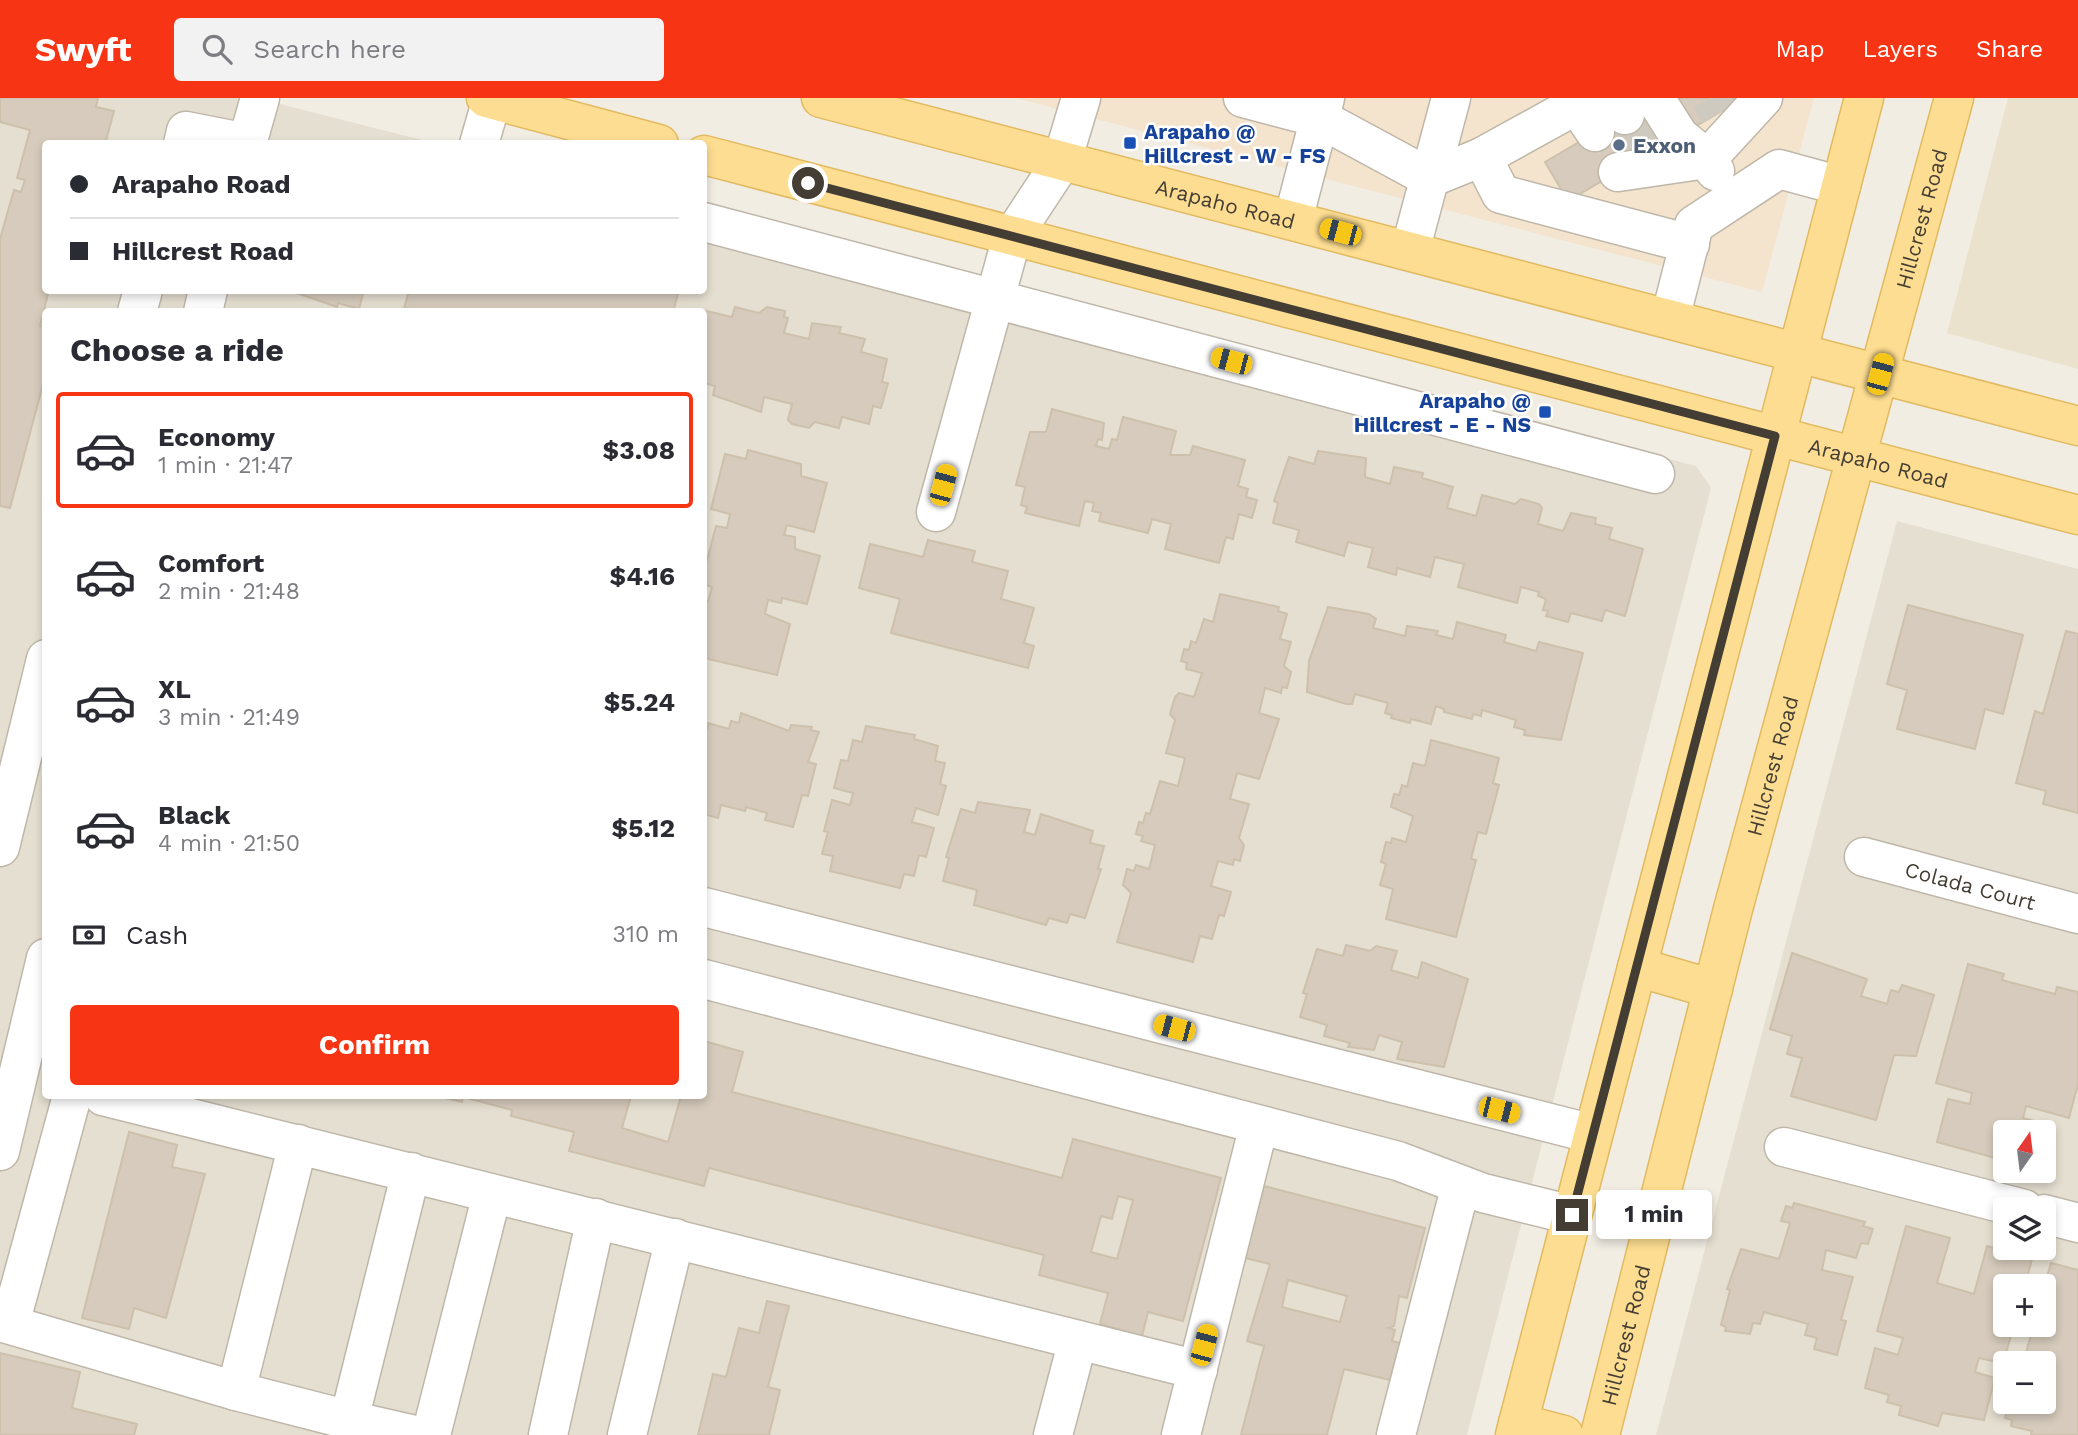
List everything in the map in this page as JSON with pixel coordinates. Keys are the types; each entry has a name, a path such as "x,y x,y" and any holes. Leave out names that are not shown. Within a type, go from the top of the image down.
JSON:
{"main road":[{"path":"1563,1435 1517,1429 1864,98"},
{"name":"Hillcrest Road","path":"1600,1435 1713,989 1954,98"},
{"path":"489,99 644,140"},
{"name":"Arapaho Road","path":"844,101 1062,161 2078,426"},
{"name":"Arapaho Road","path":"707,156 2078,515"},
{"path":"1637,967 1713,989"}],"street":[{"path":"248,140 260,98"},
{"path":"936,512 1012,237 1062,161 1080,98"},
{"path":"1243,98 1322,108 1430,178"},
{"path":"1410,251 1451,98"},
{"path":"1634,163 1707,159 1763,98"},
{"path":"480,140 489,99"},
{"path":"1707,159 1734,105"},
{"path":"1293,220 1322,108"},
{"path":"1430,178 1609,108 1679,136 1707,159 1733,199"},
{"path":"184,140 186,131 232,140"},
{"path":"1482,157 1501,194 1690,244"},
{"path":"1670,319 1694,225 1779,169 1841,186"},
{"path":"707,223 1654,474"},
{"path":"0,847 9,774 42,671"},
{"name":"Colada Court","path":"1864,857 2078,914"},
{"path":"707,908 1593,1134"},
{"path":"707,980 1398,1161 1461,1185 1572,1215"},
{"path":"0,1151 32,1077 42,992"},
{"path":"71,1099 5,1323 236,1391 415,1435"},
{"path":"115,1099 1198,1370"},
{"path":"1181,1435 1259,1125"},
{"path":"236,1391 298,1144"},
{"path":"1784,1147 1993,1201"},
{"path":"349,1420 411,1172"},
{"path":"1396,1435 1461,1185"},
{"path":"431,1435 492,1194"},
{"path":"2056,1217 2078,1223"},
{"path":"548,1435 596,1219"},
{"path":"627,1435 675,1238"},
{"path":"1053,1435 1078,1340"}],"shaded area":[{"path":"0,98 256,98 422,140 42,140 42,294 707,294 707,213 1696,466 1711,488 1467,1435 0,1435"},
{"path":"1015,98 1814,98 1762,292"},
{"path":"2008,98 2078,98 2078,369 1947,333"},
{"path":"1897,521 2078,569 2078,1435 1656,1435"}],"building":[{"path":"0,98 98,98 96,107 114,111 106,140 42,140 42,294 48,294 44,308 42,308 40,326 42,388 10,508 0,506 0,239 14,190 21,192 25,180 17,178 30,130 0,122"},
{"name":"Exxon","path":"1654,98 1744,98 1568,201 1545,162"},
{"path":"300,294 363,294 359,308 338,303 337,307"},
{"path":"408,294 678,294 674,308 404,308"},
{"path":"735,307 759,313 767,307 785,311 784,317 788,318 784,333 809,339 812,323 841,327 839,333 865,339 861,352 887,359 882,382 888,383 881,408 873,406 869,424 842,417 839,428 815,422 809,428 792,424 788,420 792,404 764,397 761,412 713,395 715,386 707,384 707,311 732,317"},
{"path":"1052,409 1104,423 1102,440 1098,439 1096,446 1109,449 1112,439 1117,440 1123,417 1176,431 1170,455 1190,455 1193,446 1245,460 1238,486 1248,489 1246,497 1257,500 1252,518 1239,514 1233,539 1226,537 1219,563 1165,549 1171,524 1152,519 1148,533 1099,521 1101,513 1092,511 1094,503 1085,501 1079,526 1025,513 1027,507 1021,505 1025,487 1016,485 1030,432 1046,432"},
{"path":"748,450 801,464 801,476 827,483 814,532 787,525 784,535 795,537 795,549 820,556 807,604 782,598 781,603 768,600 765,614 790,624 777,675 707,659 707,602 712,587 707,585 707,560 716,526 727,528 730,514 711,509 725,454 746,459"},
{"path":"1318,451 1366,458 1365,477 1390,484 1394,467 1423,473 1422,478 1453,487 1447,508 1476,516 1482,495 1515,504 1521,499 1539,504 1542,508 1538,524 1563,531 1571,513 1596,518 1595,524 1612,528 1609,539 1643,549 1625,616 1605,610 1602,621 1571,613 1568,622 1546,616 1548,611 1543,610 1546,599 1538,596 1539,592 1521,587 1517,603 1458,587 1464,564 1435,557 1430,577 1397,568 1396,575 1368,567 1373,548 1348,542 1344,556 1296,542 1299,530 1273,523 1278,503 1274,501 1289,457 1314,464"},
{"path":"928,540 975,551 972,562 1008,571 1001,599 1034,608 1024,643 1034,646 1028,668 891,633 900,599 859,588 870,544 923,557"},
{"path":"1220,594 1279,607 1278,611 1287,614 1280,639 1291,642 1284,666 1291,672 1287,688 1282,687 1281,693 1265,688 1259,713 1279,719 1259,779 1237,773 1230,799 1249,804 1239,838 1244,845 1240,861 1234,859 1233,865 1218,861 1211,886 1231,892 1224,916 1219,915 1212,939 1200,936 1193,962 1117,942 1131,893 1123,885 1127,869 1134,871 1136,865 1149,869 1155,845 1141,841 1143,836 1136,834 1139,822 1143,823 1146,813 1150,814 1160,781 1178,786 1185,758 1166,753 1175,720 1170,714 1175,697 1179,693 1194,697 1202,673 1186,669 1187,663 1181,661 1184,649 1189,650 1191,641 1196,643 1204,619 1213,622"},
{"path":"1908,605 2023,635 2003,714 1985,709 1975,749 1897,729 1907,690 1887,684"},
{"path":"1328,607 1369,614 1376,619 1373,628 1405,636 1407,626 1438,631 1436,635 1453,639 1457,622 1506,635 1504,642 1536,651 1539,642 1583,653 1561,740 1524,735 1525,730 1514,727 1516,720 1482,710 1481,716 1473,714 1472,719 1444,712 1444,709 1436,706 1431,724 1411,719 1410,723 1391,718 1392,715 1385,713 1388,703 1355,694 1352,704 1346,704 1307,692 1309,661"},
{"path":"2066,631 2078,634 2078,813 2043,804 2046,791 2016,783 2035,711 2043,714"},
{"path":"741,713 789,731 791,725 812,727 811,730 819,732 808,762 816,764 808,796 802,795 793,827 765,820 767,813 746,807 745,811 721,805 718,818 707,815 708,723 729,729 731,721 739,723"},
{"path":"866,726 915,735 914,739 938,746 935,761 945,763 940,784 946,786 938,815 916,808 912,822 934,828 926,857 919,855 914,876 904,874 900,888 830,871 833,856 822,854 828,832 824,831 832,800 850,805 853,793 834,788 841,760 848,761 853,740 862,742"},
{"path":"1431,740 1499,758 1493,783 1499,785 1486,834 1478,832 1471,859 1476,860 1456,937 1386,919 1393,889 1380,885 1386,864 1381,862 1386,842 1391,843 1392,838 1406,842 1413,816 1391,807 1394,794 1399,795 1402,785 1407,787 1413,763 1425,766"},
{"path":"978,802 1030,810 1024,832 1035,835 1041,814 1093,831 1090,843 1104,846 1098,869 1101,869 1085,918 1070,914 1067,923 1049,918 1046,925 974,905 977,890 943,881 949,858 946,857 961,809 975,813"},
{"path":"1346,945 1370,951 1376,946 1397,951 1391,970 1418,978 1422,962 1468,979 1444,1067 1397,1059 1402,1042 1379,1035 1374,1050 1348,1047 1350,1043 1324,1036 1327,1025 1300,1017 1307,994 1303,993 1317,949 1343,956"},
{"path":"1792,953 1867,979 1861,996 1887,1004 1891,990 1899,992 1902,985 1934,995 1916,1056 1894,1055 1876,1120 1791,1096 1802,1058 1787,1054 1792,1036 1770,1029"},
{"path":"1968,964 2004,974 2002,980 2055,994 2057,987 2078,992 2078,1084 2069,1118 2026,1106 2023,1118 2030,1120 1993,1120 1993,1157 1937,1142 1948,1099 1970,1104 1972,1093 1936,1083"},
{"path":"707,1042 743,1052 732,1092 1062,1178 1073,1139 1221,1178 1183,1321 1148,1312 1142,1336 1100,1324 1108,1293 1039,1275 1044,1255 709,1168 704,1186 569,1151 574,1132 511,1116 512,1110 471,1099 630,1099 622,1128 668,1142 680,1099 707,1099","holes":["1118,1196 1133,1200 1117,1259 1091,1252 1101,1216 1112,1219"]},
{"path":"129,1132 177,1145 172,1167 205,1174 166,1318 134,1308 129,1329 82,1318"},
{"path":"1264,1186 1425,1228 1407,1298 1399,1296 1394,1326 1388,1328 1395,1330 1392,1341 1400,1343 1390,1380 1344,1369 1327,1435 1241,1435 1264,1346 1247,1341 1270,1264 1245,1258","holes":["1288,1280 1347,1296 1340,1322 1282,1307"]},
{"path":"1794,1203 1865,1222 1863,1226 1873,1229 1868,1244 1861,1243 1856,1258 1826,1250 1822,1270 1853,1277 1841,1320 1846,1321 1837,1355 1814,1349 1817,1338 1805,1335 1808,1324 1764,1312 1760,1324 1753,1323 1750,1334 1725,1331 1726,1327 1721,1325 1730,1290 1727,1289 1741,1249 1779,1259 1790,1223 1781,1221 1786,1206 1792,1208"},
{"path":"1906,1226 1950,1238 1937,1283 1974,1294 1987,1246 1993,1248 1993,1260 2032,1260 2028,1274 1993,1274 1993,1337 2011,1337 2007,1351 1993,1351 1993,1361 1979,1358 1975,1372 1993,1377 1984,1420 1942,1413 1938,1426 1899,1415 1901,1406 1887,1402 1889,1395 1865,1388 1875,1348 1898,1355 1903,1338 1877,1331"},
{"path":"2051,1263 2078,1270 2078,1435 2031,1435 2032,1431 2011,1426 2012,1420 2005,1418 2006,1414 2056,1414 2056,1351 2026,1351 2031,1337 2056,1337 2056,1274 2048,1274"},
{"path":"767,1301 789,1306 768,1387 780,1390 769,1435 698,1435 713,1374 726,1377 739,1328 759,1333"},
{"path":"0,1353 80,1372 72,1408 137,1424 134,1435 0,1435"}],"tunnel":[{"path":"1710,98 1719,113"},
{"path":"1625,115 1650,153"}],"place":[{"name":"Arapaho @ Hillcrest - W - FS","path":"1130,143"},
{"name":"Exxon","path":"1619,145"},
{"name":"Arapaho @ Hillcrest - E - NS","path":"1545,412"}],"route":[{"path":"808,183 1775,436 1572,1215"}]}
